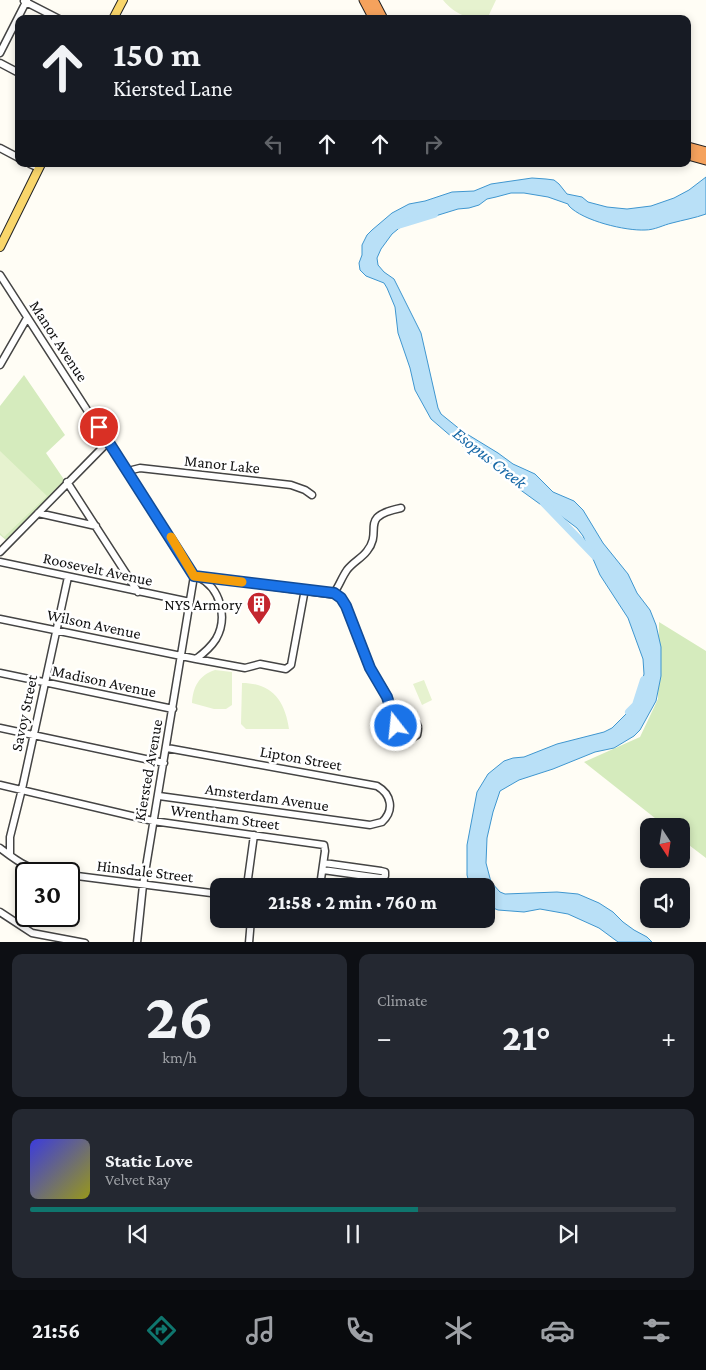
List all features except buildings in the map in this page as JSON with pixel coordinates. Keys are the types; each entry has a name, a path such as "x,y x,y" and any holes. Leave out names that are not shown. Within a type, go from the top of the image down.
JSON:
{"highway":[{"path":"364,0 372,15"},
{"path":"373,0 381,15"},
{"path":"691,148 706,152"},
{"path":"691,156 706,160"}],"main road":[{"path":"115,15 123,0"},
{"path":"0,246 40,167"}],"street":[{"path":"18,15 25,1 51,15"},
{"path":"0,53 15,22"},
{"path":"0,63 15,71"},
{"path":"0,148 15,156"},
{"name":"Manor Avenue","path":"0,275 194,576 203,580 215,593 222,612 222,621 217,638 206,651 196,658"},
{"path":"0,364 27,318"},
{"path":"0,552 108,442"},
{"name":"Manor Lake","path":"128,472 140,468 291,485 305,490 312,495"},
{"path":"67,482 138,592"},
{"path":"334,593 348,569 368,551 376,519 385,511 401,508"},
{"path":"38,513 96,526"},
{"name":"Roosevelt Avenue","path":"0,562 190,602"},
{"path":"190,602 194,576 334,593 341,598 346,606 370,668 384,690 394,717"},
{"name":"Savoy Street","path":"10,856 10,837 68,577"},
{"name":"Wilson Avenue","path":"0,619 245,668 260,664 286,668 291,665 305,589"},
{"name":"Kiersted Avenue","path":"137,942 143,885 190,602"},
{"name":"Madison Avenue","path":"0,673 173,709"},
{"path":"0,728 164,764"},
{"name":"Lipton Street","path":"167,748 377,786 386,792 389,798 390,810 382,822 372,824"},
{"name":"Wrentham Street","path":"0,785 153,821 324,845 323,866"},
{"name":"Amsterdam Avenue","path":"159,796 372,824"},
{"path":"248,878 254,835"},
{"path":"0,848 20,862"},
{"path":"323,866 381,871 384,872 385,876 383,878 323,866"},
{"path":"321,878 323,866"},
{"name":"Hinsdale Street","path":"80,876 210,893"},
{"path":"0,912 32,932 85,942"},
{"path":"249,942 250,928"}],"green space":[{"path":"443,0 496,0 489,15 463,15 457,13"},
{"path":"24,375 65,435 46,453 65,481 7,541 0,535 0,406"},
{"path":"0,451 47,496 4,537 0,533"},
{"path":"659,622 706,651 706,858 690,846 690,818 655,818 584,762 640,737 658,699"},
{"path":"215,670 232,672 232,705 226,709 214,709 192,703 195,687 198,682 209,672"},
{"path":"424,680 432,700 422,705 413,684"},
{"path":"242,683 261,686 269,690 280,702 289,729 246,729 241,724"}],"water":[{"path":"706,177 706,214 645,230 605,224 584,216 568,204 548,197 511,193 487,199 479,205 469,208 458,209 432,217 420,217 409,220 392,234 377,258 378,265 394,279 421,333 441,414 462,431 513,464 535,474 553,492 574,501 583,510 603,543 628,574 637,593 650,610 661,647 661,676 656,701 640,730 634,736 614,748 595,752 519,780 500,791 487,838 486,863 490,878 468,878 467,845 477,792 488,774 504,761 524,757 557,744 604,732 612,728 636,704 644,674 643,659 628,618 600,575 583,536 577,528 515,486 489,462 467,450 431,419 415,390 398,333 395,307 387,288 384,283 366,276 360,270 359,263 362,255 362,245 372,230 392,213 409,204 452,192 474,191 491,184 532,178 554,180 567,194 582,197 588,202 607,207 627,209 651,206 674,198 689,190"},
{"path":"495,886 505,894 557,892 578,894 599,903 613,912 623,922 652,942 618,942 599,928 568,914 540,909 524,912 495,909"}],"waterway":[{"name":"Esopus Creek","path":"398,225 434,214"},
{"name":"Esopus Creek","path":"544,503 595,556"},
{"name":"Esopus Creek","path":"629,712 636,705 644,680"}],"slow traffic":[{"path":"171,537 194,576 242,582"}],"place":[{"name":"NYS Armory","path":"259,625"}],"route":[{"path":"99,427 194,576 334,593 341,598 346,606 370,668 387,697 396,726"}]}
